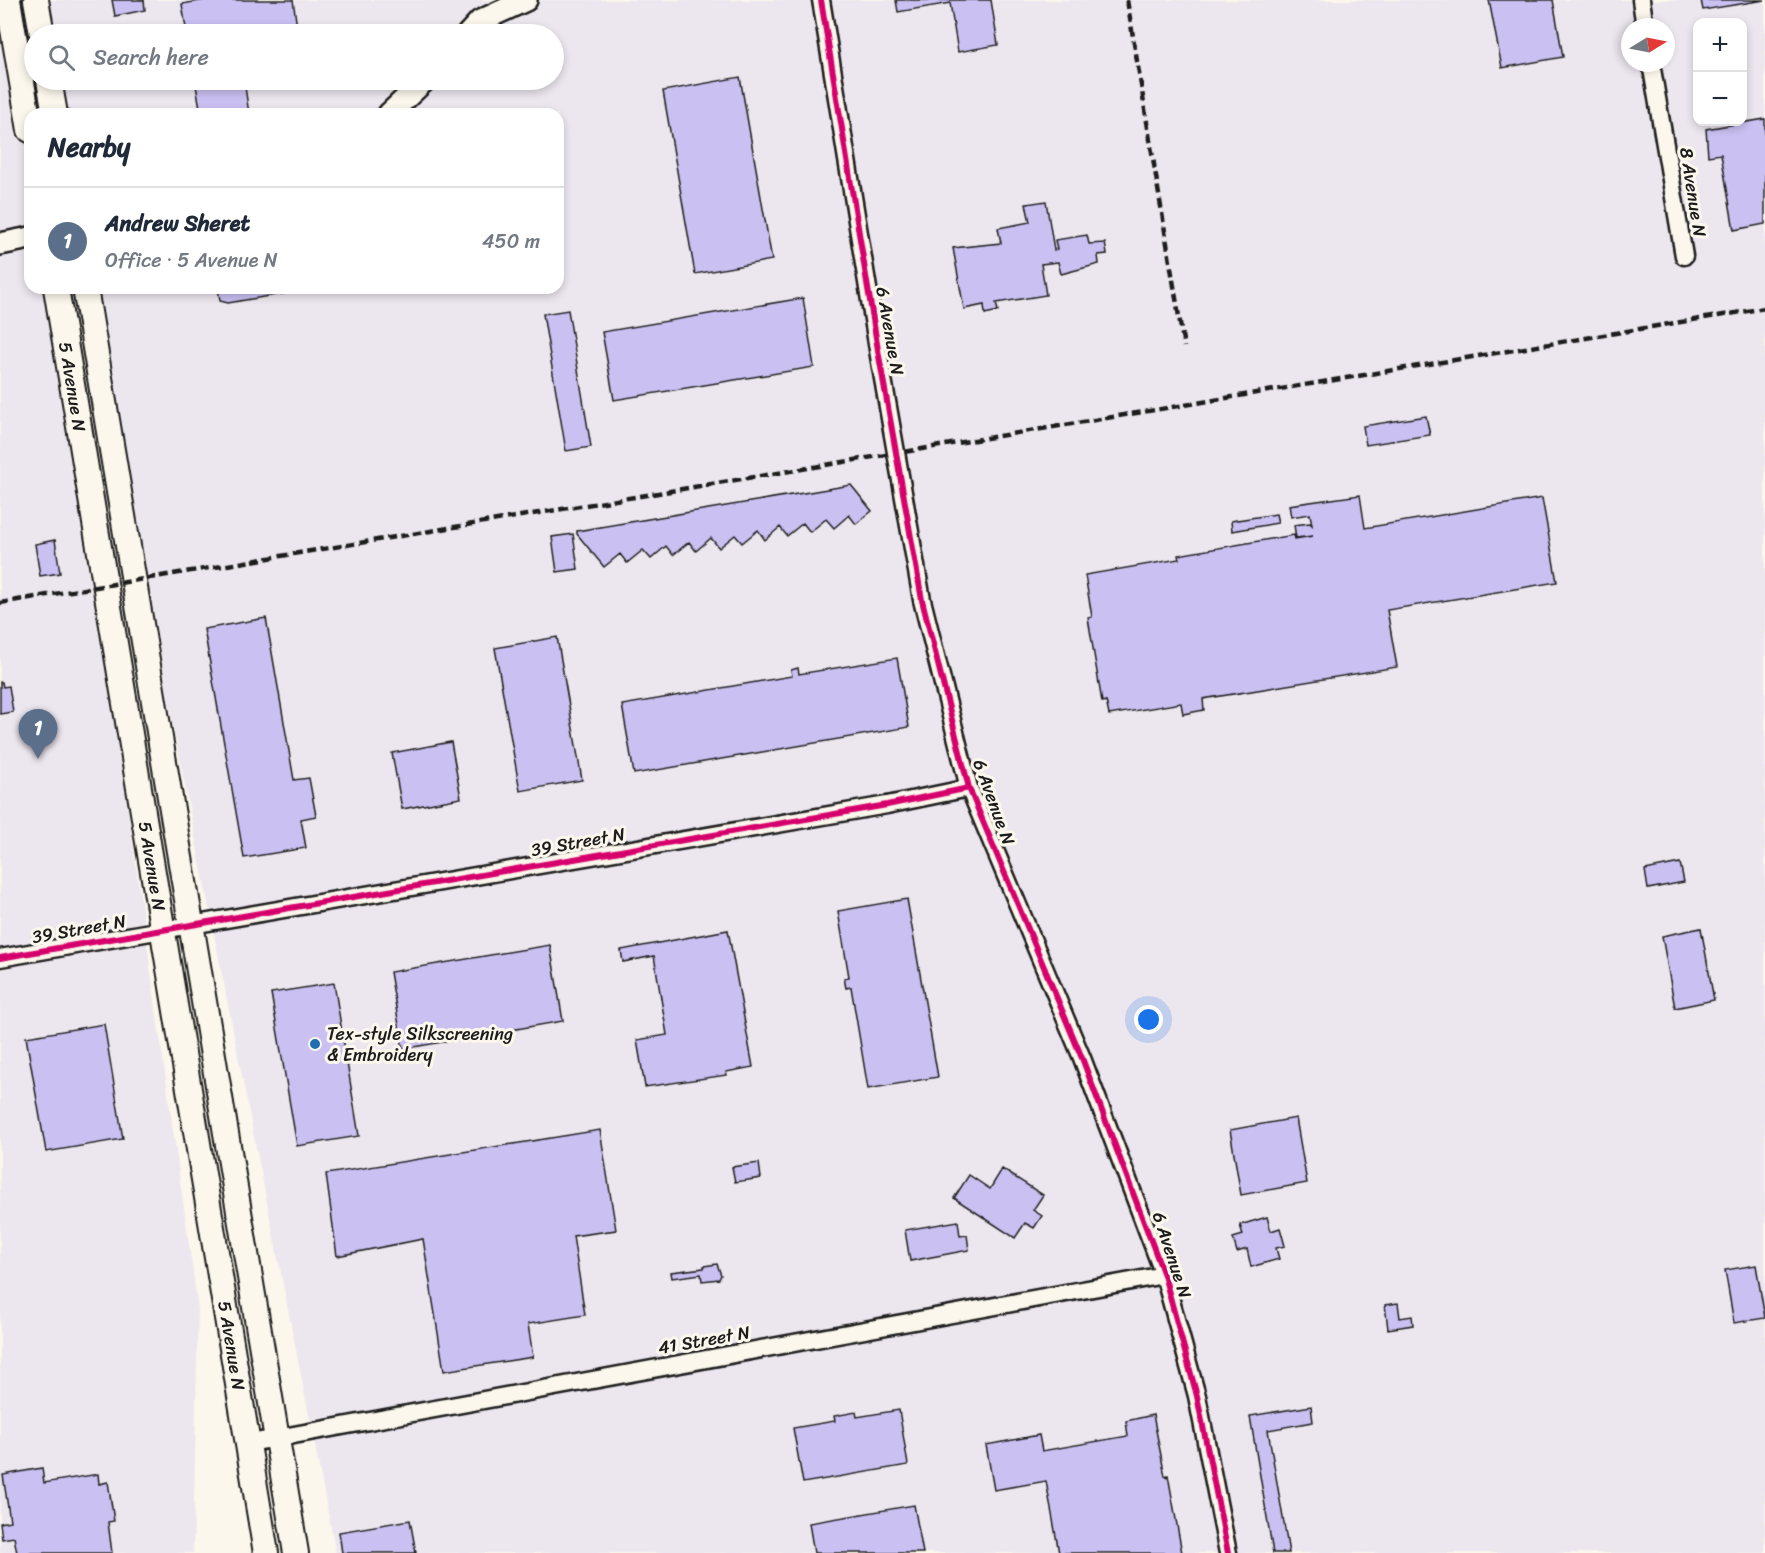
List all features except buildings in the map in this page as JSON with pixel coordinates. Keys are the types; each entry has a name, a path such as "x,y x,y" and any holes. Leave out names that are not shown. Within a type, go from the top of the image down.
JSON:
{"main road":[{"path":"8,0 26,108"},
{"path":"36,0 40,24"},
{"path":"52,90 55,108"},
{"name":"5 Avenue N","path":"57,294 250,1443 266,1553"},
{"name":"5 Avenue N","path":"87,294 296,1553"}],"street":[{"path":"477,24 526,0"},
{"name":"6 Avenue N","path":"821,0 879,356 922,600 969,788 1082,1058 1164,1275 1197,1396 1228,1553"},
{"path":"1641,0 1644,18"},
{"name":"8 Avenue N","path":"1653,72 1684,256"},
{"path":"395,108 414,90"},
{"path":"0,244 24,239"},
{"name":"39 Street N","path":"0,958 887,805 969,788"},
{"name":"41 Street N","path":"250,1443 1164,1275"}],"shaded area":[{"path":"0,0 24,110 24,294 56,294 198,1309 193,1553 0,1553"},
{"path":"36,0 1765,0 1765,1553 336,1553 88,294 564,294 564,108 54,108 51,90 564,90 564,24 40,24"}],"railway":[{"path":"1127,0 1184,347"},
{"path":"0,603 1765,308"}],"cycle path":[{"path":"821,0 879,356 922,600 969,788 1082,1058 1164,1275 1197,1396 1228,1553"},
{"path":"0,958 887,805 969,788"}],"place":[{"name":"Andrew Sheret","path":"38,759"},
{"name":"Tex-style Silkscreening & Embroidery","path":"315,1044"}]}
